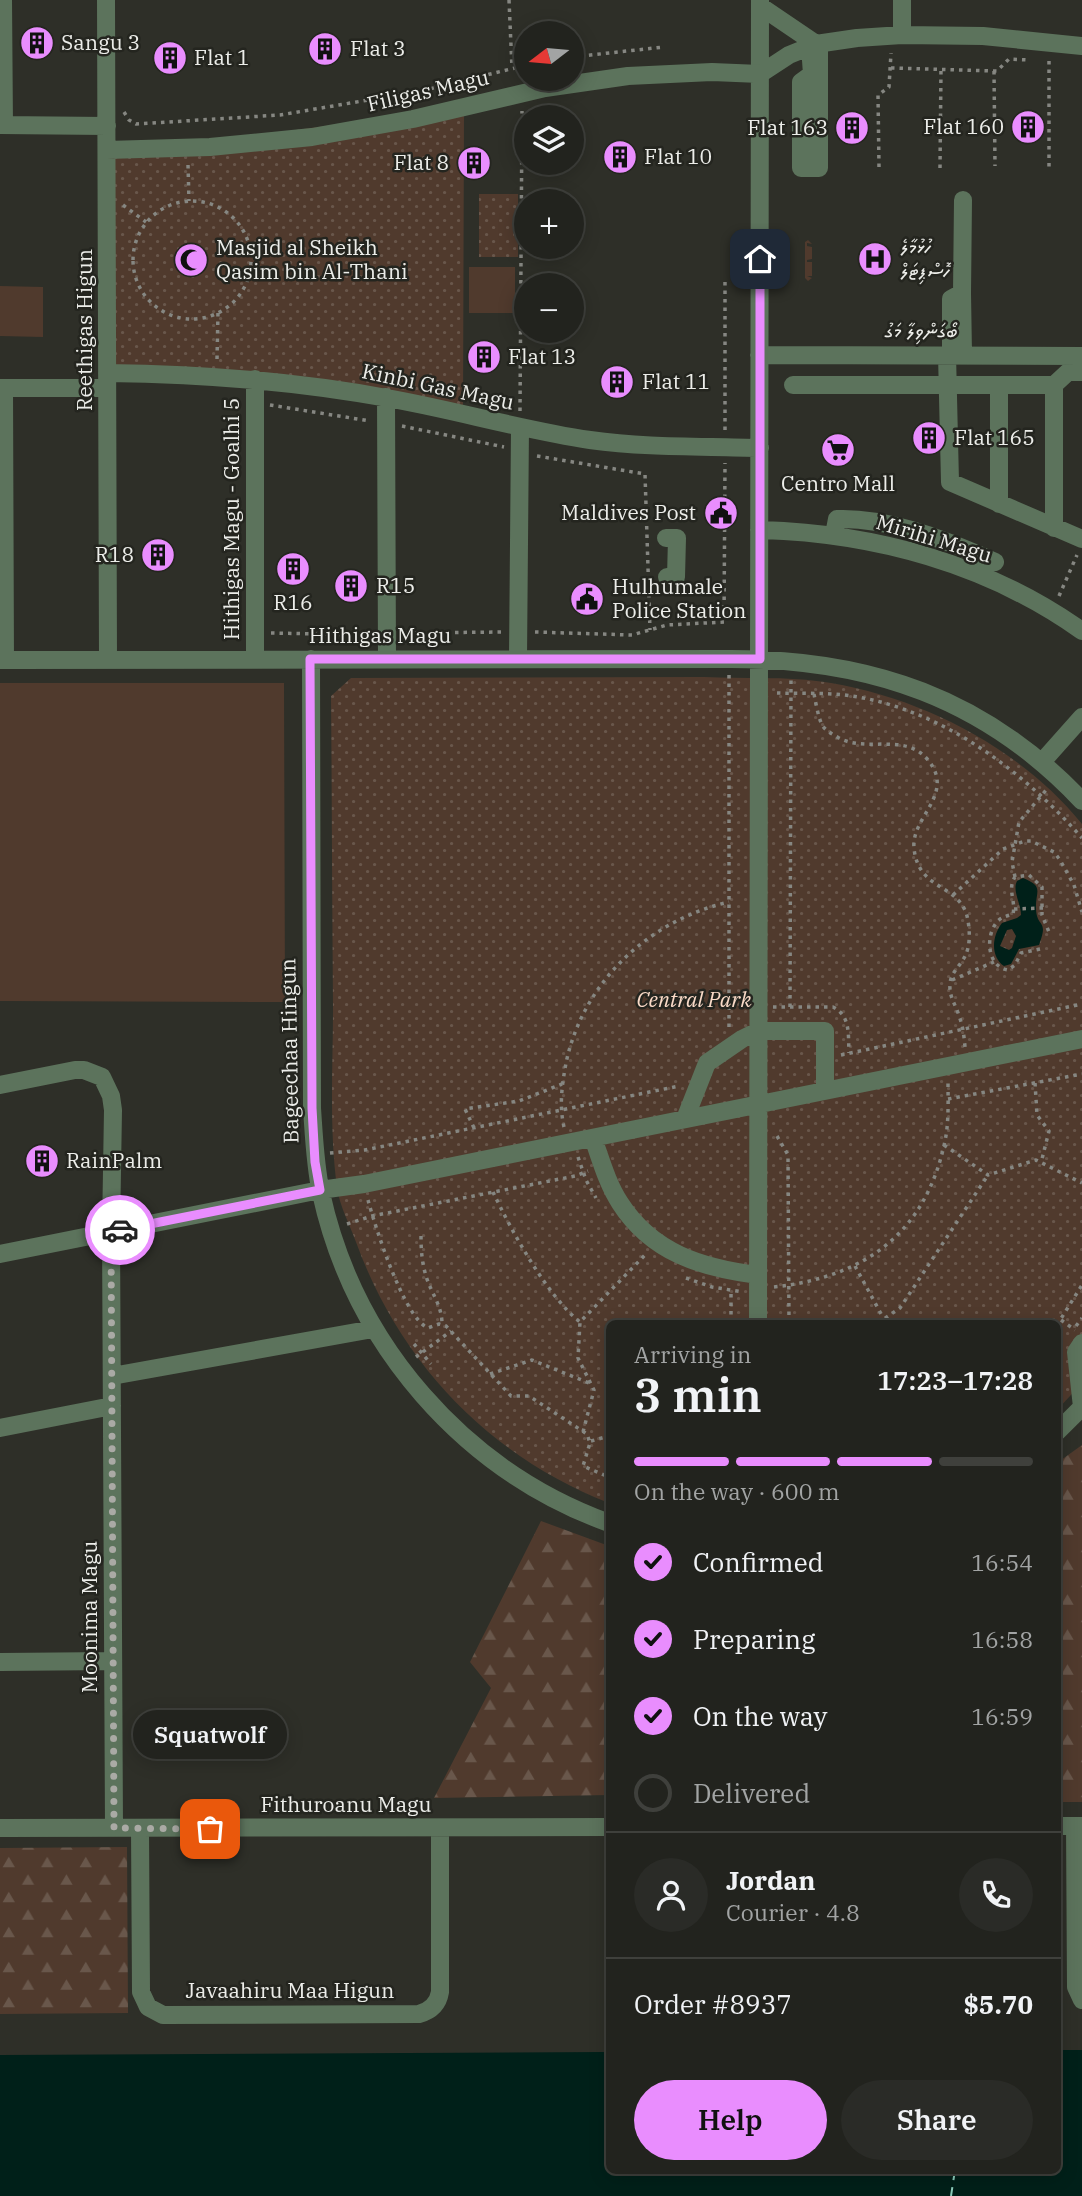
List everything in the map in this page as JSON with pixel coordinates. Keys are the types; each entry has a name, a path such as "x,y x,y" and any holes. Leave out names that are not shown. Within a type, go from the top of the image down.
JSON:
{"street":[{"path":"3,0 2,125 107,118"},
{"name":"Reethigas Higun","path":"106,0 108,659"},
{"path":"896,36 902,0"},
{"path":"760,3 815,45"},
{"path":"758,1320 760,3"},
{"path":"760,74 789,55 815,45 896,36 983,36 1082,46"},
{"path":"810,128 801,82 812,74 815,45"},
{"name":"Filigas Magu","path":"107,150 261,143 363,129 522,93 628,76 712,72 760,74"},
{"path":"963,200 962,293 951,299 954,354 948,385 950,482 1082,541"},
{"name":"ބޯގަންވިލާ މަގު","path":"760,355 1082,356"},
{"path":"793,385 1054,385 1068,372 1082,372"},
{"name":"Kinbi Gas Magu","path":"2,388 107,380 216,376 255,379 386,397 591,440 632,445 760,448"},
{"name":"Hithigas Magu - Goalhi 5","path":"255,379 255,659"},
{"path":"999,385 999,504"},
{"path":"1054,385 1054,528"},
{"path":"2,388 3,660"},
{"path":"386,397 387,659"},
{"path":"518,659 520,427"},
{"path":"834,535 837,519 856,519 929,535 995,562"},
{"name":"Mirihi Magu","path":"760,530 834,535 898,548 954,565 1006,587 1082,631"},
{"path":"666,538 677,538 676,577 667,577"},
{"name":"Bageechaa Hingun","path":"310,659 312,1108 320,1190 330,1230 347,1278 373,1329 430,1405 481,1452 525,1483 551,1498 606,1522"},
{"path":"760,659 791,660 846,668 932,695 986,723 1042,762 1082,801"},
{"name":"Hithigas Magu","path":"3,660 760,659"},
{"path":"1042,762 1082,717"},
{"path":"685,1119 707,1063 758,1031 825,1031 825,1091"},
{"path":"0,1254 1082,1040"},
{"name":"Moonima Magu","path":"0,1085 84,1070 102,1077 111,1096 114,1828"},
{"path":"593,1138 620,1203 646,1233 681,1256 758,1282"},
{"path":"112,1376 373,1329"},
{"path":"1061,1428 1082,1407 1076,1352 1082,1343"},
{"path":"0,1428 112,1406"},
{"path":"0,1662 113,1661"},
{"path":"1071,1826 1079,1875 1076,1987 1081,1997"},
{"name":"Fithuroanu Magu","path":"0,1828 606,1827"},
{"name":"Javaahiru Maa Higun","path":"140,1828 141,1992 148,2007 163,2015 419,2014 430,2009 436,2003 440,1992 440,1828"}],"path":[{"path":"107,118 122,110 129,120 136,124 280,115 421,91 512,68 509,0"},
{"path":"879,167 878,95 889,87 896,36"},
{"path":"584,56 664,47"},
{"path":"891,68 994,71 1009,59 1035,60"},
{"path":"1049,169 1049,61 1060,63"},
{"path":"940,168 941,69"},
{"path":"994,71 995,166"},
{"path":"520,427 522,93"},
{"path":"188,148 189,201"},
{"path":"107,193 146,222"},
{"path":"189,201 213,205 233,218 250,251 248,275 237,297 218,313 207,317 182,318 170,315 150,301 137,281 133,256 135,244 146,222 165,207 189,201"},
{"path":"401,632 632,635 667,625 724,622 725,282"},
{"path":"216,376 218,313"},
{"path":"267,405 504,446 504,460"},
{"path":"529,454 645,474 650,630"},
{"path":"1052,612 1082,541"},
{"path":"263,624 271,634 367,635 370,629"},
{"path":"729,659 729,1048"},
{"path":"790,1007 791,660"},
{"path":"759,693 851,696 877,701 923,717 972,743 1019,775 1082,838"},
{"path":"814,694 823,727 830,733 856,745 904,744 927,758 935,774 936,793 914,835 915,856 926,878 953,895 965,910 969,935 965,956 950,981 950,994 963,1029 967,1063"},
{"path":"1040,948 1021,953 1015,965 1008,970 1000,968 995,962 990,950 990,937 1000,918 1013,914 1015,902 1011,889 1015,877 1012,866 1022,817 1058,777"},
{"path":"953,895 1003,849 1031,841 1054,852 1074,885 1082,912"},
{"path":"1015,877 1029,875 1040,884 1043,890 1042,915 1049,932"},
{"path":"567,1143 561,1110 562,1084 572,1040 594,995 620,963 648,937 708,907 730,902"},
{"path":"1014,909 1043,908"},
{"path":"950,981 995,962"},
{"path":"824,1058 1082,1004"},
{"path":"758,1282 789,1286 831,1277 855,1266 889,1244 918,1210 939,1166 944,1145 948,1066"},
{"path":"948,1099 1082,1074"},
{"path":"315,1155 365,1150 699,1082"},
{"path":"1035,1083 1037,1115 1049,1131 1041,1163"},
{"path":"474,1128 465,1109 519,1101 562,1084"},
{"path":"776,1135 788,1155 789,1320"},
{"path":"944,1145 988,1175"},
{"path":"886,1320 900,1308 988,1175 1036,1160 1082,1183"},
{"path":"330,1230 372,1216 604,1168"},
{"path":"364,1184 376,1232 395,1276 423,1325 432,1328 442,1324"},
{"path":"493,1192 509,1225 565,1310 580,1322"},
{"path":"421,1236 422,1260 441,1310 442,1324 511,1396 528,1396 583,1432 590,1441"},
{"path":"583,1432 593,1394 591,1383 578,1358 580,1322 645,1255"},
{"path":"855,1266 884,1320"},
{"path":"731,1272 731,1320"},
{"path":"1061,1320 1080,1296 1082,1285"},
{"path":"401,1369 451,1331"},
{"path":"414,1344 431,1364"},
{"path":"490,1374 532,1360 591,1383"},
{"path":"590,1441 606,1438"},
{"path":"590,1441 583,1466 606,1476"}],"green space":[{"path":"464,107 463,414 419,404 107,373 107,150 158,149"},
{"path":"479,194 514,194 514,257 479,257"},
{"path":"808,240 812,244 807,243 807,246 812,247 812,259 807,262 812,262 812,276 807,276 812,278 808,281 805,278 805,242"},
{"path":"469,267 515,267 514,313 469,313"},
{"path":"0,286 43,287 43,337 0,336"},
{"name":"Central Park","path":"704,677 831,683 901,701 969,731 1001,751 1058,797 1082,824 1082,1383 1061,1406 1061,1320 606,1320 606,1502 565,1483 525,1459 488,1432 454,1400 424,1365 397,1327 375,1286 342,1208 337,1187 332,1120 331,696 351,678"},
{"path":"0,683 284,683 285,1002 0,1001"},
{"path":"1082,1445 1082,1802 1061,1802 1061,1460"},
{"path":"541,1521 606,1545 606,1795 434,1798 491,1688 470,1662"},
{"path":"127,1847 128,2013 0,2014 0,1848"}],"water":[{"path":"1023,878 1037,887 1037,915 1043,931 1039,945 1019,949 1011,964 1004,966 996,957 994,946 1002,923 1021,915 1017,881","holes":["1012,929 1016,936 1009,950 1000,946 1007,930"]},
{"path":"1061,2050 1082,2050 1082,2196 0,2196 0,2055 606,2052 606,2174 1061,2174"}],"ferry route":[{"path":"951,2196 954,2174"}],"way so far":[{"path":"120,1230 111,1231 114,1828 210,1829"}],"place":[{"name":"Sangu 3","path":"37,43"},
{"name":"Flat 3","path":"325,49"},
{"name":"Flat 1","path":"170,58"},
{"name":"Flat 160","path":"1028,127"},
{"name":"Flat 163","path":"852,128"},
{"name":"Flat 10","path":"620,157"},
{"name":"Flat 8","path":"474,163"},
{"name":"ހުޅުމާލެ ހޮސްޕިޓަލް","path":"875,259"},
{"name":"Masjid al Sheikh Qasim bin Al-Thani","path":"191,260"},
{"name":"Flat 13","path":"484,357"},
{"name":"Flat 11","path":"617,382"},
{"name":"Flat 165","path":"929,438"},
{"name":"Centro Mall","path":"838,450"},
{"name":"Maldives Post","path":"721,513"},
{"name":"R18","path":"158,555"},
{"name":"R16","path":"293,569"},
{"name":"R15","path":"351,586"},
{"name":"Hulhumale Police Station","path":"587,599"},
{"name":"RainPalm","path":"42,1161"},
{"name":"Squatwolf","path":"210,1829"}],"route":[{"path":"120,1230 320,1190 315,1162 312,1108 310,659 760,659 760,259"}]}
